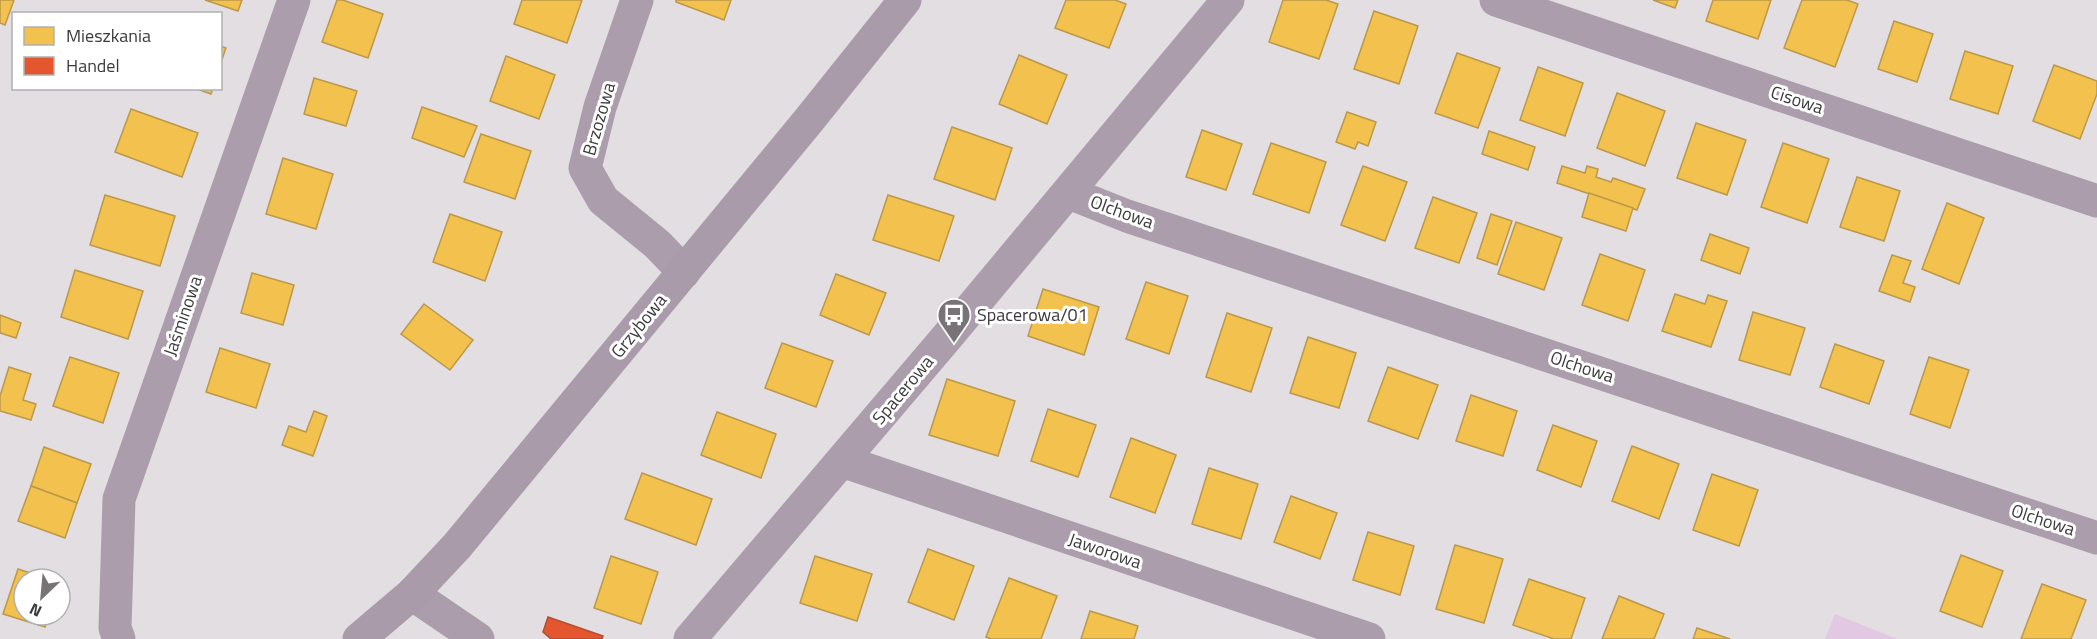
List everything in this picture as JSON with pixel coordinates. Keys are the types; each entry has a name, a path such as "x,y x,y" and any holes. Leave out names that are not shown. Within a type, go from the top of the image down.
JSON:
{"main road":[{"name":"Grzybowa","path":"359,639 412,594 457,546 905,0"}],"street":[{"name":"Jaśminowa","path":"119,639 115,628 119,499 294,0"},
{"name":"Brzozowa","path":"637,0 600,107 585,168 603,200 657,244 684,272"},
{"name":"Spacerowa","path":"690,639 1068,193 1228,0"},
{"name":"Cisowa","path":"1496,0 2097,201"},
{"name":"Olchowa","path":"1068,193 1127,216 2097,538"},
{"name":"Jaworowa","path":"842,461 1369,639"},
{"path":"412,594 478,639"}],"shaded area":[{"path":"1835,614 1897,639 1825,639"}],"building: Mieszkania":[{"path":"0,0 14,0 5,25 0,23"},
{"path":"205,0 242,0 238,11"},
{"path":"337,0 383,14 368,58 322,42"},
{"path":"522,0 582,0 567,43 514,24"},
{"path":"676,0 731,0 724,20 676,2"},
{"path":"1066,0 1115,0 1126,4 1109,48 1055,28"},
{"path":"1283,0 1326,0 1338,4 1319,59 1269,42"},
{"path":"1653,0 1678,0 1675,8"},
{"path":"1713,0 1771,0 1758,39 1706,21"},
{"path":"1802,0 1847,0 1858,4 1835,67 1784,48"},
{"path":"1374,11 1418,26 1399,84 1354,69"},
{"path":"1894,21 1933,34 1917,82 1878,69"},
{"path":"222,47 226,48 222,59"},
{"path":"1965,51 2013,66 1998,114 1950,99"},
{"path":"1457,53 1500,68 1478,128 1435,113"},
{"path":"1019,55 1067,75 1047,124 999,104"},
{"path":"506,56 555,75 539,119 490,101"},
{"path":"2054,65 2097,81 2097,94 2080,139 2033,121"},
{"path":"1538,67 1583,83 1565,136 1520,120"},
{"path":"314,78 357,91 346,126 304,114"},
{"path":"200,90 212,90 211,94"},
{"path":"1617,93 1665,111 1645,166 1597,148"},
{"path":"422,107 477,126 464,157 412,138"},
{"path":"131,109 198,133 182,177 115,152"},
{"path":"1347,112 1376,122 1368,146 1358,142 1355,149 1336,142"},
{"path":"1696,123 1746,140 1727,195 1677,178"},
{"path":"952,127 1012,148 995,200 934,179"},
{"path":"1202,130 1242,144 1226,190 1186,177"},
{"path":"1489,131 1535,147 1528,170 1482,154"},
{"path":"481,134 531,151 515,199 464,182"},
{"path":"1271,143 1326,162 1309,213 1253,194"},
{"path":"1783,143 1829,159 1807,223 1761,207"},
{"path":"283,158 333,174 316,229 266,214"},
{"path":"1363,166 1407,182 1385,241 1341,225"},
{"path":"1562,166 1585,173 1587,166 1598,169 1596,177 1611,182 1613,178 1645,189 1637,210 1557,183"},
{"path":"1857,177 1900,191 1884,241 1840,227"},
{"path":"1589,193 1633,208 1626,231 1582,217"},
{"path":"105,195 175,216 160,266 90,245"},
{"path":"888,195 954,216 939,261 873,240"},
{"path":"1433,197 1477,213 1459,263 1415,248"},
{"path":"1947,203 1984,218 1959,284 1922,269"},
{"path":"450,214 502,232 485,281 433,262"},
{"path":"1491,214 1512,221 1497,265 1477,258"},
{"path":"1516,222 1562,238 1544,290 1498,274"},
{"path":"1710,234 1749,248 1740,274 1701,260"},
{"path":"1600,254 1645,270 1628,321 1582,305"},
{"path":"1892,255 1911,261 1903,283 1915,287 1910,302 1879,291"},
{"path":"75,270 143,291 128,339 61,317"},
{"path":"252,273 294,285 283,325 241,313"},
{"path":"836,274 886,293 869,335 820,315"},
{"path":"1146,282 1188,296 1169,354 1126,339"},
{"path":"1043,289 1099,307 1084,355 1028,336"},
{"path":"1675,294 1705,304 1708,295 1727,301 1711,347 1662,331"},
{"path":"424,304 473,340 450,370 401,334"},
{"path":"1753,312 1805,328 1790,375 1739,360"},
{"path":"1227,313 1272,328 1251,392 1206,377"},
{"path":"0,315 21,323 16,338 0,333"},
{"path":"1308,337 1356,353 1339,408 1290,393"},
{"path":"782,343 833,361 816,407 765,388"},
{"path":"1835,344 1884,361 1869,404 1820,387"},
{"path":"220,348 270,364 256,408 206,392"},
{"path":"70,357 119,373 103,423 53,406"},
{"path":"1929,357 1969,370 1950,428 1910,414"},
{"path":"9,367 31,374 23,400 36,404 31,420 0,411 0,396"},
{"path":"1388,367 1438,385 1418,439 1368,421"},
{"path":"947,379 1015,401 998,456 929,435"},
{"path":"1471,395 1517,411 1503,456 1456,441"},
{"path":"1048,409 1096,425 1078,477 1031,461"},
{"path":"314,411 327,416 313,456 282,445 289,426 306,432"},
{"path":"717,412 776,434 761,478 701,455"},
{"path":"1553,425 1597,441 1581,487 1537,470"},
{"path":"1131,438 1176,455 1155,513 1110,497"},
{"path":"1632,446 1679,464 1659,519 1612,501"},
{"path":"44,447 91,464 77,503 31,486"},
{"path":"1209,468 1258,484 1241,539 1192,524"},
{"path":"642,473 712,499 696,545 625,519"},
{"path":"1712,474 1758,490 1739,546 1693,530"},
{"path":"31,486 77,503 65,538 18,521"},
{"path":"1291,496 1337,513 1320,559 1274,542"},
{"path":"1368,532 1414,546 1400,595 1353,580"},
{"path":"1455,545 1503,559 1484,623 1436,609"},
{"path":"928,549 974,566 954,620 908,602"},
{"path":"1961,555 2003,571 1982,627 1940,611"},
{"path":"611,556 658,572 641,624 594,608"},
{"path":"815,556 872,574 857,621 800,603"},
{"path":"1009,578 1057,596 1041,639 991,639 986,637"},
{"path":"1529,579 1585,598 1571,639 1554,639 1513,625"},
{"path":"2042,584 2086,600 2071,639 2021,639"},
{"path":"12,587 12,617 3,614"},
{"path":"1619,596 1664,614 1654,639 1602,639"},
{"path":"1090,611 1138,626 1134,639 1081,639"},
{"path":"1697,628 1730,639 1693,639"}],"building: Handel":[{"path":"548,617 603,636 602,639 551,639 543,632"}],"place":[{"name":"Spacerowa/01","path":"954,344"}]}
